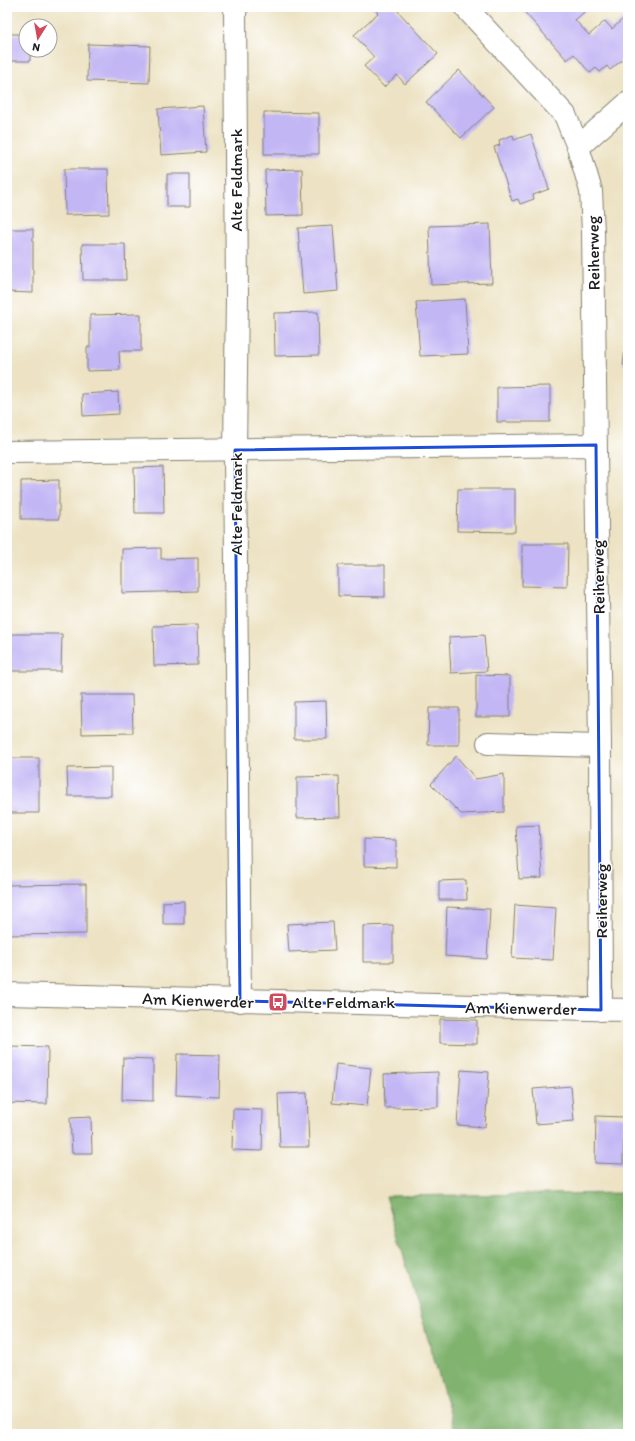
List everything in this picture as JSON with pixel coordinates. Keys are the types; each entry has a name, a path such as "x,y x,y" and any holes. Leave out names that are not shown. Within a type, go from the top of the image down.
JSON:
{"street":[{"name":"Alte Feldmark","path":"237,7 237,294 235,450 240,1001"},
{"name":"Reiherweg","path":"465,7 565,115 578,147 590,191 593,232 596,445 600,746 601,1010"},
{"path":"578,147 628,103"},
{"path":"7,452 596,445"},
{"path":"488,743 600,746"},
{"name":"Am Kienwerder","path":"7,994 628,1010"}],"highlighted area":[{"path":"596,445 601,1010 240,1001 235,450"}],"green space":[{"path":"628,1193 628,1434 456,1434 386,1196"}],"building":[{"path":"372,7 394,7 438,54 405,84 397,75 384,87 364,66 374,57 354,35 378,13"},
{"path":"520,7 590,7 575,20 589,35 605,21 612,29 625,17 628,20 627,65 622,60 610,70 607,66 600,72 596,68 590,73 574,54 567,60"},
{"path":"7,34 18,34 18,58 30,58 30,61 7,61"},
{"path":"88,44 150,46 149,83 87,81"},
{"path":"459,70 494,107 461,138 426,102"},
{"path":"203,106 206,152 161,155 158,109"},
{"path":"264,112 319,113 319,154 264,154"},
{"path":"531,134 549,189 533,195 534,199 520,204 518,199 512,201 494,147 500,145 499,140 513,135 514,140"},
{"path":"64,169 108,169 109,214 65,215"},
{"path":"302,169 303,215 266,216 265,170"},
{"path":"167,174 190,174 190,207 167,207"},
{"path":"490,224 492,283 431,285 429,226"},
{"path":"333,226 338,291 303,294 298,228"},
{"path":"7,229 33,229 33,293 7,292"},
{"path":"82,244 125,244 126,280 83,280"},
{"path":"465,299 468,354 420,356 416,302"},
{"path":"318,312 319,355 275,356 274,313"},
{"path":"141,314 141,351 119,351 120,370 87,371 87,347 90,347 90,315"},
{"path":"627,333 628,365 623,365"},
{"path":"550,386 550,422 497,422 497,387"},
{"path":"7,390 9,390 10,414 7,414"},
{"path":"118,392 119,414 83,416 82,394"},
{"path":"163,467 164,513 135,513 134,468"},
{"path":"59,480 59,519 21,519 21,481"},
{"path":"458,489 515,489 515,532 457,531"},
{"path":"522,544 568,544 567,587 522,586"},
{"path":"161,548 161,559 198,558 198,591 122,593 122,549"},
{"path":"338,565 385,565 385,597 338,596"},
{"path":"197,625 198,665 154,666 153,626"},
{"path":"7,634 62,634 61,671 7,671"},
{"path":"484,635 487,671 451,673 449,637"},
{"path":"476,675 510,676 510,717 476,717"},
{"path":"81,695 132,695 133,733 82,734"},
{"path":"326,701 327,739 294,739 294,702"},
{"path":"429,708 459,708 459,745 428,745"},
{"path":"456,756 476,779 504,774 504,812 461,814 431,784"},
{"path":"7,758 39,758 39,813 7,813"},
{"path":"111,767 111,796 68,796 67,768"},
{"path":"339,776 340,817 297,818 297,777"},
{"path":"539,825 542,878 519,879 516,826"},
{"path":"364,839 396,840 396,867 364,866"},
{"path":"466,880 467,900 439,900 439,881"},
{"path":"86,884 86,934 7,935 7,885"},
{"path":"184,901 184,924 163,924 163,902"},
{"path":"515,905 556,908 553,960 512,958"},
{"path":"447,907 490,909 487,959 445,956"},
{"path":"333,922 335,950 289,952 287,924"},
{"path":"393,925 393,962 363,962 363,926"},
{"path":"440,1019 477,1020 477,1044 440,1043"},
{"path":"8,1046 48,1047 47,1104 7,1103"},
{"path":"177,1054 220,1055 219,1097 176,1095"},
{"path":"123,1058 153,1059 153,1101 122,1100"},
{"path":"336,1064 371,1068 367,1106 332,1103"},
{"path":"461,1070 489,1072 485,1127 457,1125"},
{"path":"438,1072 438,1107 385,1108 384,1074"},
{"path":"571,1086 574,1121 536,1124 533,1089"},
{"path":"307,1093 309,1147 280,1147 278,1094"},
{"path":"233,1109 263,1110 262,1151 232,1150"},
{"path":"596,1116 624,1117 623,1164 595,1163"},
{"path":"91,1117 92,1153 72,1153 70,1118"}],"place":[{"name":"Alte Feldmark","path":"278,1002"}]}
